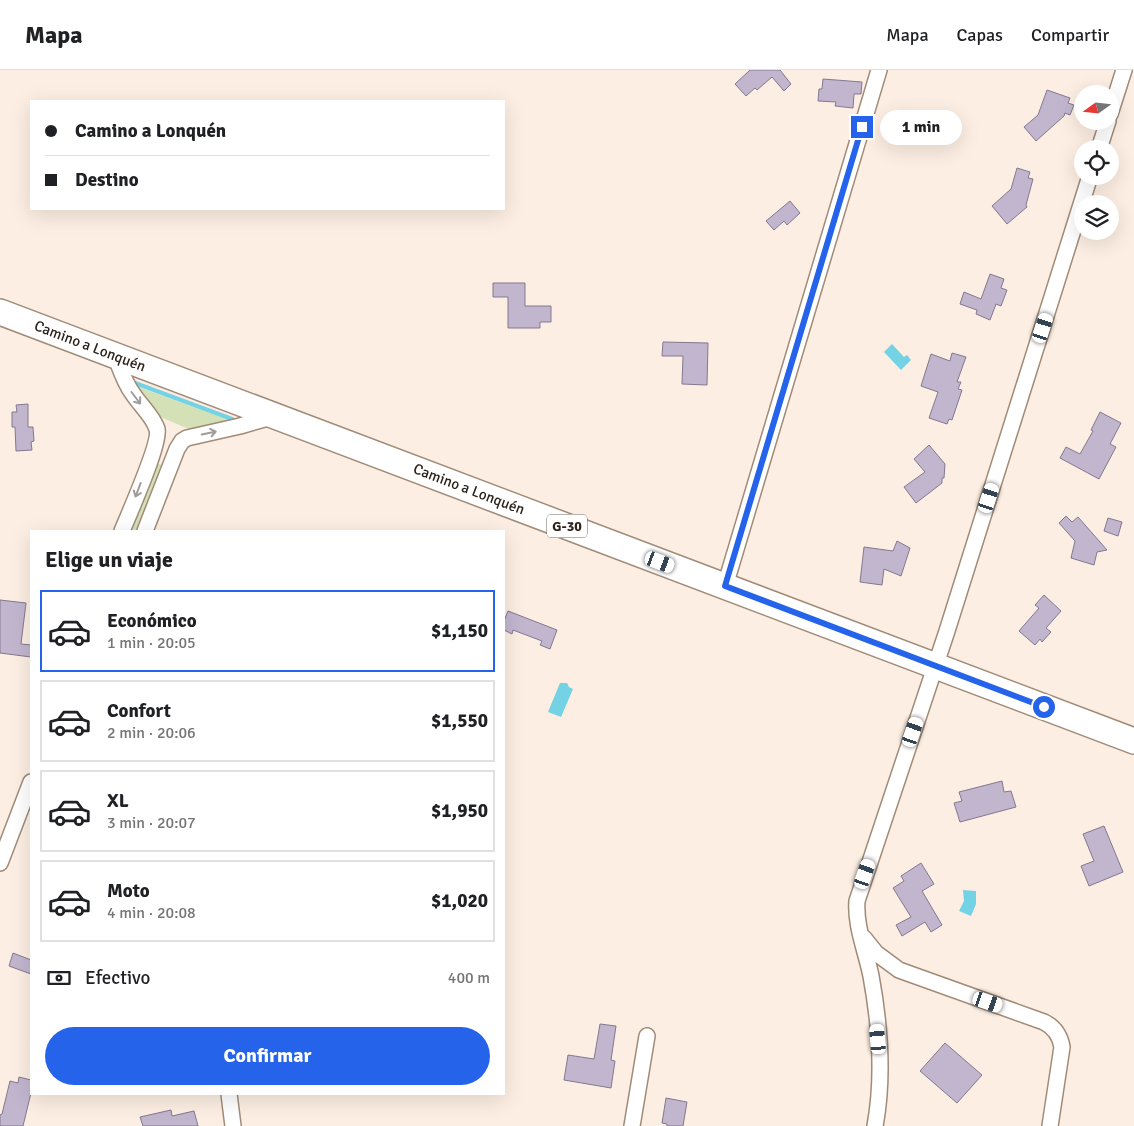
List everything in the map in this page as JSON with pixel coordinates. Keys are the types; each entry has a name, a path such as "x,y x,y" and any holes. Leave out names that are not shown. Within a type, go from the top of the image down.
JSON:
{"main road":[{"name":"Camino a Lonquén","path":"0,312 1134,741"}],"street":[{"path":"725,586 879,70"},
{"path":"1119,86 1124,70"},
{"path":"875,1126 880,1092 880,1069 871,979 856,916 859,891 935,666 1087,185"},
{"path":"115,355 123,377 156,426 180,438 240,426 276,416"},
{"path":"122,530 158,436 156,426"},
{"path":"145,530 177,449 182,441 187,438"},
{"path":"0,863 30,785"},
{"path":"861,935 876,953 899,970 1044,1022 1052,1028 1061,1041 1062,1052 1050,1126"},
{"path":"632,1126 647,1036"},
{"path":"229,1095 233,1126"}],"green space":[{"path":"138,387 230,421 197,430 189,429 158,416 136,388"},
{"path":"153,462 165,466 140,530 126,530"}],"water":[{"path":"892,344 904,357 907,355 911,360 901,370 884,352"},
{"path":"560,683 567,683 573,689 561,717 548,712"},
{"path":"963,890 976,891 976,904 971,916 959,911 964,901"}],"building":[{"path":"750,70 780,70 791,84 784,91 772,77 757,90 755,88 746,96 735,84"},
{"path":"823,79 862,82 861,94 854,94 853,108 835,106 836,102 818,101 819,89 822,89"},
{"path":"1047,90 1070,98 1068,103 1074,105 1070,115 1065,113 1036,141 1024,127 1038,115"},
{"path":"1017,168 1030,172 1028,178 1033,179 1027,207 1007,224 992,206 1011,189"},
{"path":"790,201 800,213 787,225 784,221 774,230 766,221"},
{"path":"990,274 1004,279 1001,288 1007,290 1001,306 996,304 990,320 976,314 977,310 960,304 964,292 981,299"},
{"path":"493,283 525,283 525,306 551,306 551,322 540,322 540,328 508,328 508,297 493,297"},
{"path":"663,342 708,343 707,385 682,384 683,356 662,356"},
{"path":"952,353 966,357 957,382 961,382 958,389 962,390 952,420 949,419 947,424 929,418 938,392 921,386 931,354 950,361"},
{"path":"28,404 28,427 33,427 34,441 31,442 32,450 16,451 15,427 12,427 12,412 17,412 16,405"},
{"path":"1100,412 1121,423 1110,444 1116,447 1099,479 1060,458 1066,447 1080,454 1093,431 1091,430"},
{"path":"929,445 945,464 944,478 942,478 942,483 916,503 904,487 925,472 914,459"},
{"path":"1066,516 1072,522 1078,517 1107,550 1097,552 1094,565 1071,558 1075,541 1059,523"},
{"path":"1108,518 1122,522 1118,536 1104,531"},
{"path":"897,541 910,548 901,576 884,569 882,585 860,582 864,547 893,551"},
{"path":"1044,595 1061,611 1046,628 1051,632 1042,642 1040,639 1035,645 1019,631 1039,608 1035,605"},
{"path":"0,600 26,603 21,644 30,645 30,657 0,653"},
{"path":"508,611 557,630 550,649 540,645 542,641 513,630 512,634 505,630 505,618"},
{"path":"1002,781 1004,792 1011,791 1016,807 960,822 954,803 962,801 959,792"},
{"path":"1104,826 1123,872 1089,886 1081,866 1094,861 1083,834"},
{"path":"921,863 934,884 922,891 942,925 931,932 925,922 902,936 896,925 911,917 893,888 904,881 901,876"},
{"path":"13,953 30,960 30,974 9,966"},
{"path":"600,1024 616,1026 611,1060 615,1061 611,1088 564,1080 568,1055 594,1059"},
{"path":"945,1043 982,1075 957,1103 920,1071"},
{"path":"19,1077 30,1080 31,1095 23,1126 0,1126 0,1115 2,1114 10,1081 18,1083"},
{"path":"666,1098 687,1102 683,1126 667,1126 667,1124 662,1123"},
{"path":"171,1110 172,1116 194,1111 198,1126 143,1126 140,1117"}],"waterway":[{"path":"135,383 232,419"}],"route":[{"path":"862,127 725,586 1044,707"}]}
